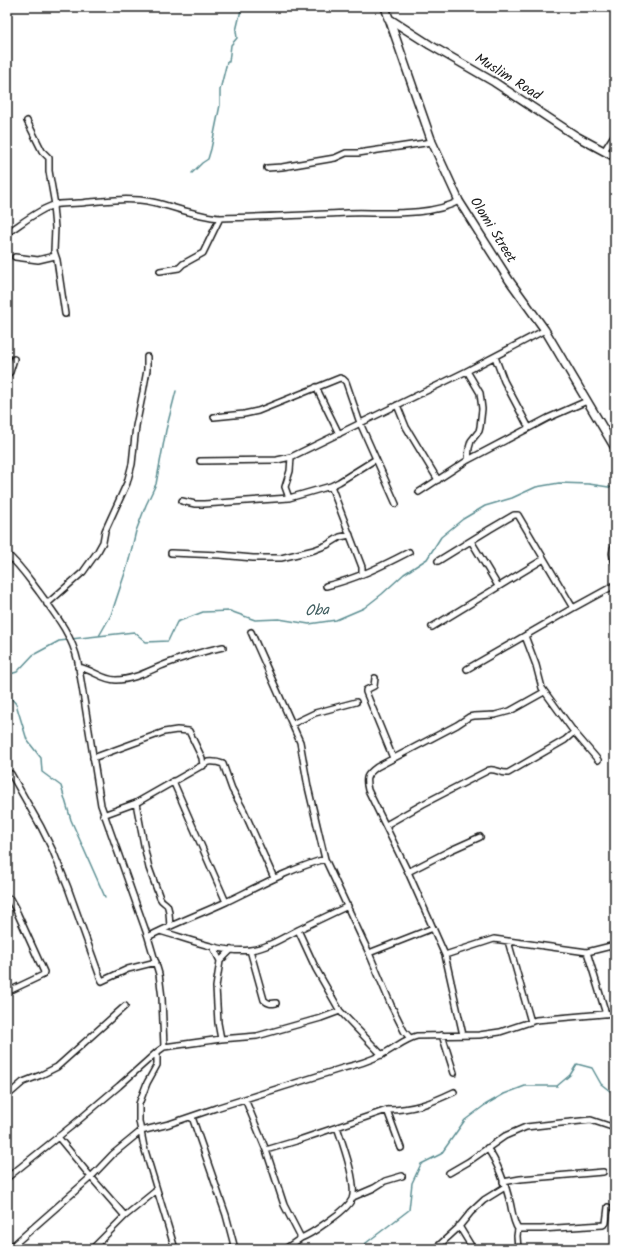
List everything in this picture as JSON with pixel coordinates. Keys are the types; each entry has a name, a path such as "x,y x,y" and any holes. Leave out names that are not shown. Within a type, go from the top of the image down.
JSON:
{"main road":[{"name":"Olomi Street","path":"384,7 432,142 459,201 509,280 545,330 615,448"},
{"name":"Muslim Road","path":"388,18 430,45 494,82 576,136 615,157"}],"street":[{"path":"27,121 42,151 49,158 49,171 54,205 54,251 65,314"},
{"path":"604,151 615,134"},
{"path":"266,168 282,167 335,158 346,153 358,153 432,142"},
{"path":"7,233 54,205 108,200 134,200 151,202 205,217 220,218 433,210 459,201"},
{"path":"160,271 179,268 183,264 203,253 220,218"},
{"path":"14,257 38,260 56,256"},
{"path":"200,461 276,460 291,458 495,357 545,330"},
{"path":"47,604 83,572 98,551 105,531 127,483 132,464 136,426 147,370 147,357"},
{"path":"495,357 504,381 529,428"},
{"path":"7,375 10,372 14,359"},
{"path":"467,371 480,393 482,409 479,431 471,441 468,460"},
{"path":"214,417 258,411 340,378 343,379 346,382 360,423 396,504"},
{"path":"316,388 339,434"},
{"path":"419,492 468,460 564,410 587,401"},
{"path":"397,405 406,427 438,480"},
{"path":"288,498 285,487 290,471 291,458"},
{"path":"182,501 195,504 204,504 288,498 331,486 376,460"},
{"path":"331,486 362,567 362,575"},
{"path":"438,561 490,528 514,515 518,515 573,608"},
{"path":"171,553 253,558 281,558 314,550 327,545 340,537 350,535"},
{"path":"471,541 498,586"},
{"path":"615,544 613,547 612,556 615,563"},
{"path":"326,586 362,575 409,552"},
{"path":"7,554 24,572 60,620 74,650 103,815 156,962 162,998 164,1047"},
{"path":"432,627 544,559"},
{"path":"467,669 615,585"},
{"path":"251,632 300,742 314,817 325,859 348,906 391,1005 404,1031 410,1038"},
{"path":"524,636 536,665 544,692 574,732 598,760"},
{"path":"78,667 83,667 104,678 117,680 130,678 205,651 223,647"},
{"path":"374,678 374,686 366,690 366,692 393,758"},
{"path":"463,1035 445,954 386,825 368,790 367,777 370,772 377,767 469,718 474,716 501,714 510,711 544,692"},
{"path":"292,724 315,713 356,702"},
{"path":"93,758 164,732 177,730 189,731 202,758 203,766"},
{"path":"386,825 489,770 492,769 508,773 565,740 574,732"},
{"path":"103,815 136,803 208,762 215,761 223,764 232,789 274,878"},
{"path":"11,774 53,851 102,981 128,969 156,962"},
{"path":"173,781 226,902"},
{"path":"136,803 140,830 150,868 160,898 168,908 170,925"},
{"path":"408,872 480,837"},
{"path":"148,937 170,925 226,902 274,878 325,859"},
{"path":"7,897 10,899 15,908 44,972 43,975 7,992"},
{"path":"160,931 213,947 231,950 250,950 263,947 348,906"},
{"path":"369,953 433,928"},
{"path":"298,930 316,969 340,1011 382,1055"},
{"path":"445,954 494,939 587,952 615,945"},
{"path":"508,940 531,1022"},
{"path":"213,947 220,961 216,987 218,1023 221,1039"},
{"path":"220,961 231,950"},
{"path":"250,950 264,1000 267,1003 276,1003"},
{"path":"587,952 606,1014"},
{"path":"7,1096 23,1082 57,1067 125,1006"},
{"path":"7,1178 164,1047 221,1039 257,1036 340,1011"},
{"path":"9,1249 91,1177 113,1154 141,1131 192,1117 336,1070 364,1063 382,1055 410,1038 417,1036 479,1035 500,1032 531,1022 615,1013"},
{"path":"442,1035 454,1073"},
{"path":"157,1052 157,1065 147,1083 139,1104 139,1121 144,1147 175,1249"},
{"path":"266,1150 387,1110 399,1110 432,1102 454,1092"},
{"path":"245,1099 266,1150 284,1205 301,1238"},
{"path":"387,1110 402,1148"},
{"path":"192,1117 226,1215 235,1249"},
{"path":"449,1174 504,1136 526,1127 590,1120 615,1128"},
{"path":"285,1249 301,1238 309,1235 338,1214 350,1203 353,1197 350,1172 337,1126"},
{"path":"58,1137 126,1216"},
{"path":"487,1148 492,1153 504,1184 518,1229 518,1249"},
{"path":"435,1249 471,1212 504,1184 520,1179 603,1172"},
{"path":"353,1197 374,1188 385,1181 402,1176"},
{"path":"92,1249 126,1216 157,1190"},
{"path":"518,1229 603,1225 606,1223 608,1207"},
{"path":"459,1226 473,1249"}],"waterway":[{"path":"192,173 208,159 211,149 220,105 220,90 227,62 229,62 231,45 237,38 236,31 241,10 240,7"},
{"path":"99,636 111,615 128,564 136,531 156,484 166,430 176,391"},
{"name":"Oba","path":"71,639 134,632 146,642 168,641 177,622 203,612 230,611 255,620 279,619 309,624 336,620 364,608 404,574 427,559 441,537 463,519 485,506 512,498 536,487 559,483 589,484 615,488"},
{"name":"Oba","path":"7,675 17,672 33,655 59,641 68,640"},
{"path":"7,693 16,704 27,740 41,758 42,772 61,786 71,820 105,897"},
{"path":"361,1249 366,1243 409,1210 412,1183 421,1164 441,1154 465,1120 485,1105 504,1094 525,1086 557,1086 570,1075 577,1064 592,1068 601,1084 615,1095"}]}
